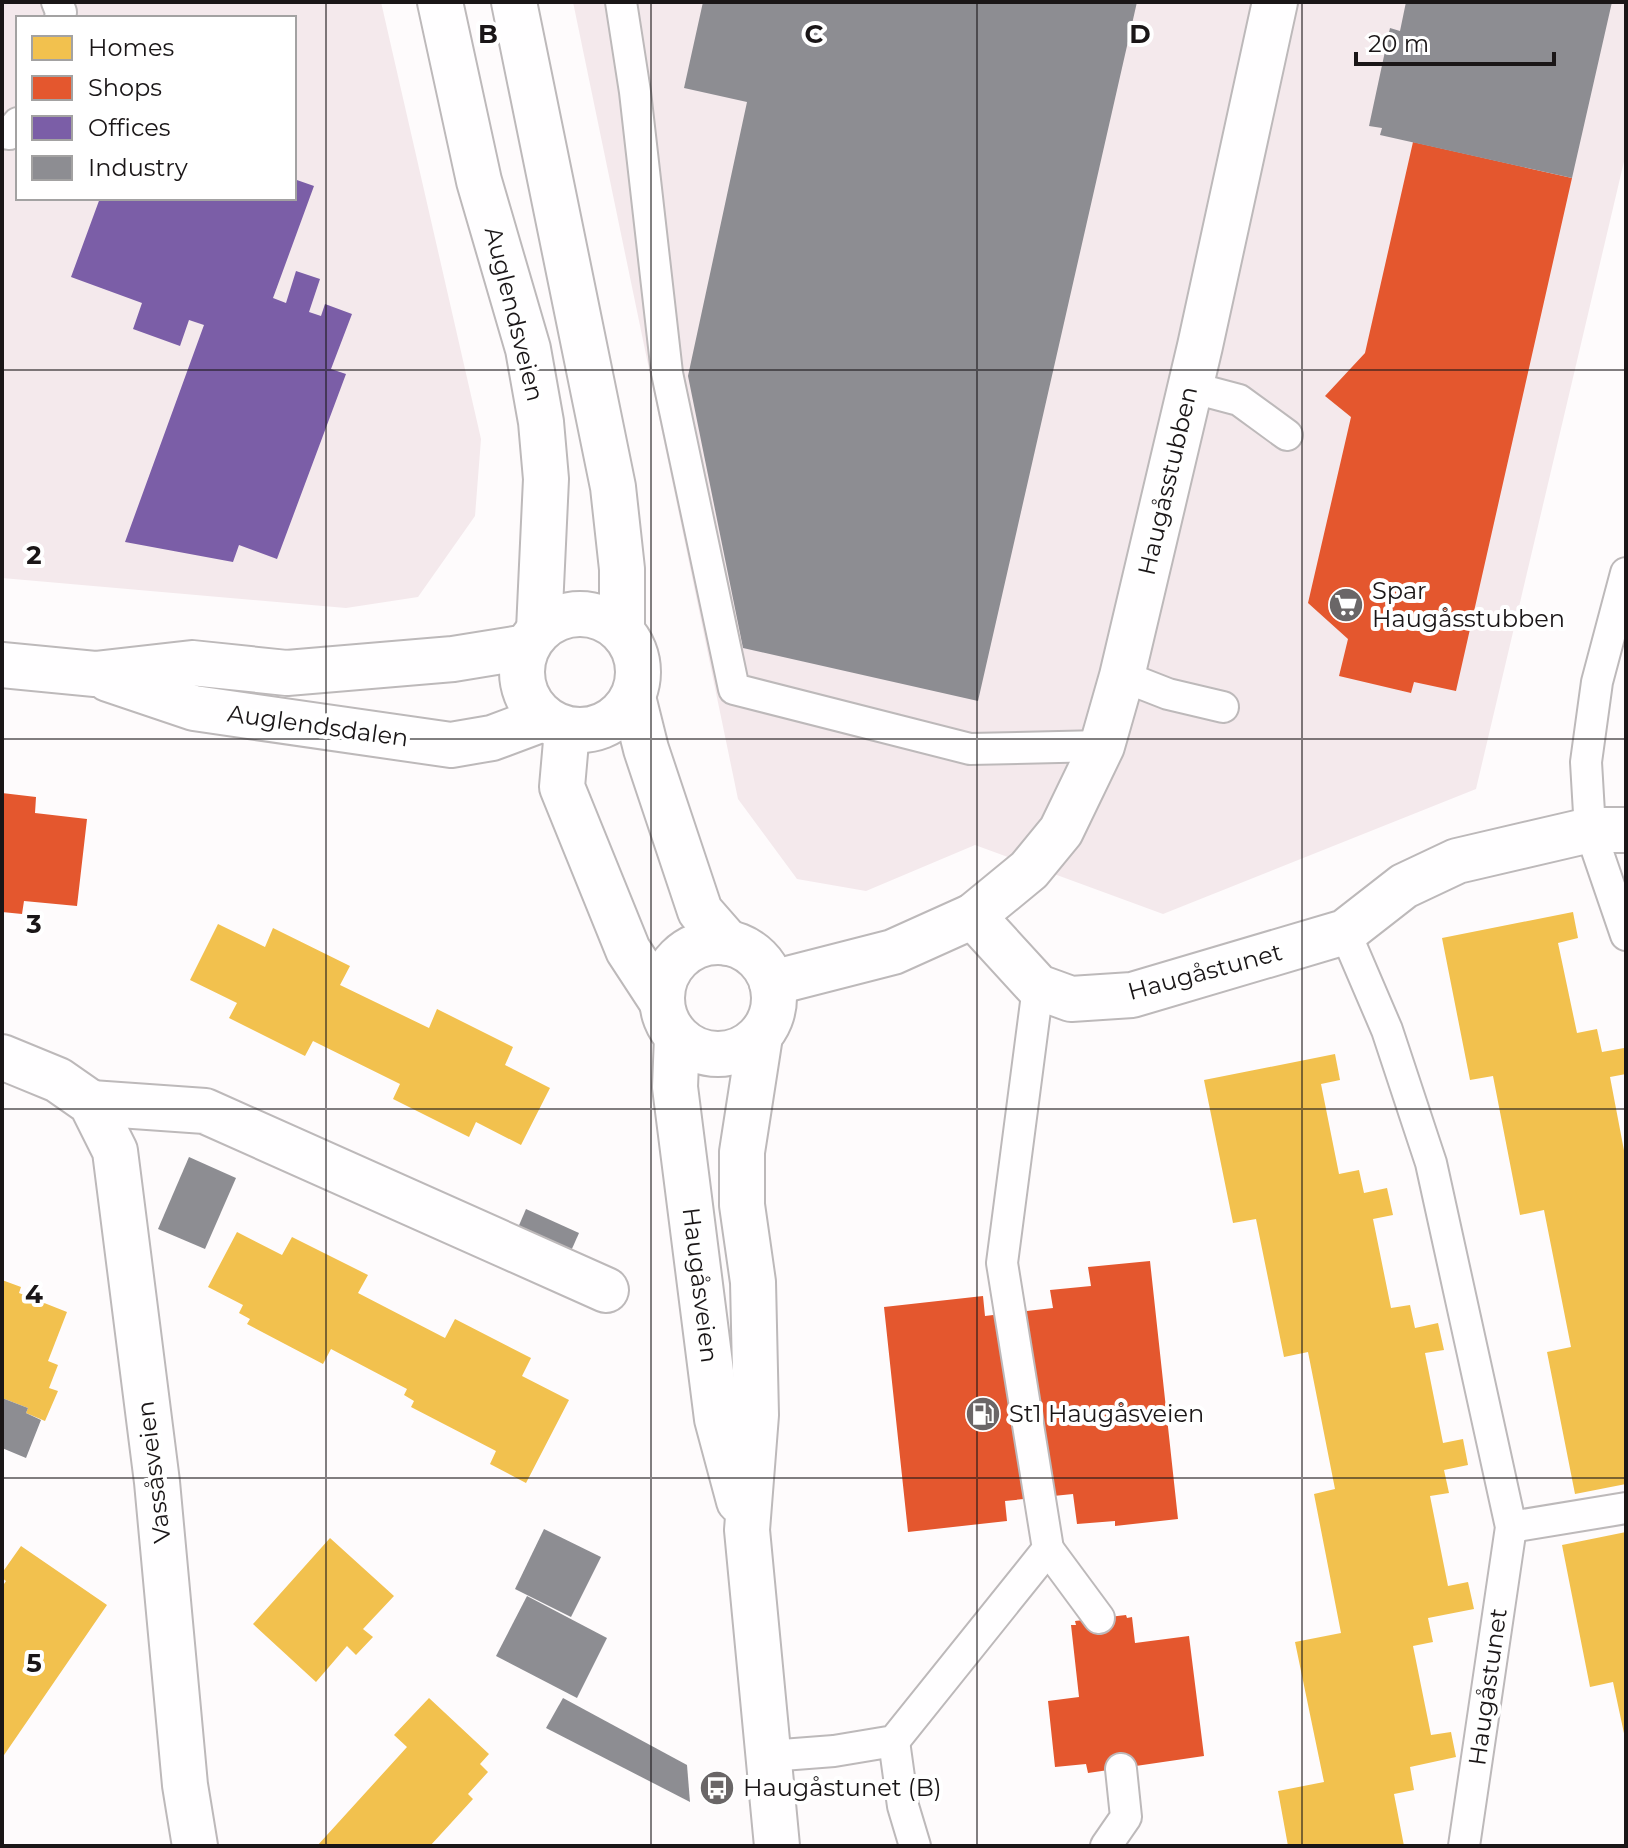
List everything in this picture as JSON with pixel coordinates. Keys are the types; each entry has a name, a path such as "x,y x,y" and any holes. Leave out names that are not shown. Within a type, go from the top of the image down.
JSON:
{"main road":[{"name":"Auglendsveien","path":"440,2 479,181 528,349 541,422 546,479 533,638"},
{"path":"514,2 613,487 622,569 622,631"},
{"name":"Haugåsstubben","path":"973,916 1029,870 1061,831 1102,746 1122,676 1190,387 1275,2"},
{"path":"572,614 590,614 607,620 622,631 637,658 638,678 633,697 622,714 606,726 586,731 555,724 529,704 522,686 521,666 533,638 553,619 572,614"},
{"name":"Auglendsdalen","path":"2,665 95,674 192,663 287,673 453,659 533,638"},
{"name":"Auglendsdalen","path":"95,674 194,708 451,745 555,724"},
{"path":"633,697 646,749 700,911 728,943"},
{"path":"555,724 562,787 628,950 670,1019 697,1051 719,1055 741,1049 760,1036 771,1011 772,983 763,964 748,950 728,943 708,943 689,950 674,964 664,981 670,1019"},
{"name":"Haugåstunet","path":"1038,987 1071,999 1132,995 1345,932 1404,886 1457,861 1608,830"},
{"path":"772,983 893,952 973,916 1038,987"},
{"name":"Haugåsveien","path":"670,1019 675,1087 717,1419 747,1530 777,1846"},
{"name":"Haugåsveien","path":"747,1530 756,1415 753,1282 742,1205 742,1152 760,1036"},
{"name":"Vassåsveien","path":"2,1057 58,1080 91,1103 115,1151 157,1482 184,1775 195,1846"},
{"path":"91,1103 205,1111 606,1290"}],"lane":[{"path":"621,2 635,92 667,373 734,689 970,749 1102,746"},
{"path":"1190,387 1239,400 1287,435"},
{"path":"1626,573 1597,682 1586,762 1608,830 1626,935"},
{"path":"1122,676 1168,694 1223,707"},
{"name":"Haugåstunet","path":"1345,932 1387,1030 1431,1163 1511,1527 1464,1846"},
{"path":"1038,987 1002,1263 1048,1549 1099,1618"},
{"path":"1511,1527 1626,1508"},
{"path":"769,1756 834,1751 894,1741 1048,1549"},
{"path":"894,1741 903,1806 915,1846"},
{"path":"1106,1846 1126,1817 1121,1769"}],"shaded area":[{"path":"2,2 381,2 481,439 475,516 418,597 346,608 2,578"},
{"path":"573,2 1626,2 1626,153 1476,789 1163,914 975,845 866,891 797,879 738,799"}],"building: Homes":[{"path":"1573,912 1578,938 1558,943 1577,1033 1597,1029 1602,1052 1624,1048 1626,1057 1626,1074 1610,1077 1626,1161 1626,1484 1575,1494 1547,1352 1571,1347 1544,1210 1520,1215 1493,1076 1470,1080 1442,938"},
{"path":"218,924 265,947 273,928 350,966 340,985 429,1028 437,1009 513,1047 505,1065 550,1088 521,1145 476,1122 469,1137 393,1099 400,1084 313,1041 305,1056 229,1018 237,1003 190,980"},
{"path":"1335,1054 1340,1080 1321,1084 1339,1174 1359,1170 1364,1193 1387,1188 1393,1215 1373,1219 1391,1308 1410,1305 1415,1328 1438,1323 1444,1350 1425,1353 1443,1443 1463,1439 1468,1465 1444,1470 1449,1493 1430,1496 1448,1586 1468,1582 1474,1609 1428,1618 1433,1642 1413,1646 1431,1735 1451,1732 1456,1757 1410,1767 1414,1790 1394,1794 1404,1846 1288,1846 1278,1791 1324,1782 1295,1642 1341,1633 1314,1494 1335,1489 1308,1352 1284,1357 1256,1219 1233,1223 1204,1080"},
{"path":"237,1232 282,1255 292,1237 368,1275 358,1293 445,1338 455,1319 531,1358 522,1376 569,1400 526,1483 490,1464 496,1451 411,1407 414,1401 404,1395 407,1389 331,1349 323,1364 247,1324 250,1319 239,1313 243,1305 208,1287"},
{"path":"2,1280 21,1287 19,1293 67,1312 48,1361 58,1365 49,1388 58,1391 45,1421 26,1413 28,1408 2,1398"},
{"path":"1626,1532 1625,1738 1613,1682 1590,1687 1562,1545"},
{"path":"330,1538 394,1596 363,1629 373,1637 356,1655 347,1646 316,1682 253,1624"},
{"path":"21,1546 107,1605 2,1758 2,1587 6,1581 2,1573"},
{"path":"429,1698 489,1754 480,1764 488,1772 468,1794 473,1799 430,1846 317,1846 407,1747 394,1735"}],"building: Shops":[{"path":"1413,142 1572,178 1456,691 1414,682 1411,693 1339,676 1348,639 1308,603 1351,417 1325,396 1365,353"},
{"path":"2,793 36,797 35,813 87,819 77,906 24,901 22,914 2,912"},
{"path":"1150,1261 1178,1519 1115,1526 1115,1521 1077,1524 1073,1494 1005,1501 1007,1521 908,1532 884,1307 983,1296 985,1316 1053,1308 1050,1290 1091,1286 1088,1267"},
{"path":"1126,1615 1127,1618 1132,1617 1135,1643 1189,1636 1204,1756 1088,1773 1086,1764 1055,1767 1048,1701 1079,1697 1071,1625 1076,1625 1075,1621"}],"building: Offices":[{"path":"296,180 314,186 273,298 286,303 296,271 320,279 309,312 321,316 325,304 352,314 331,369 346,374 277,559 239,545 233,562 125,542 204,325 189,320 180,346 133,329 142,303 71,277 99,200 296,200"}],"building: Industry":[{"path":"703,2 1137,2 978,701 743,648 688,376 747,102 684,88"},
{"path":"1406,2 1612,2 1572,178 1380,135 1382,128 1369,126 1390,28 1400,31"},
{"path":"189,1157 236,1178 205,1249 158,1229"},
{"path":"526,1209 579,1233 567,1260 514,1237"},
{"path":"2,1398 28,1408 26,1413 41,1420 26,1458 2,1448"},
{"path":"544,1529 601,1557 571,1617 515,1589"},
{"path":"527,1596 607,1638 577,1698 496,1656"},
{"path":"563,1698 687,1765 690,1802 546,1728"}],"place":[{"name":"Spar Haugåsstubben","path":"1346,605"},
{"name":"St1 Haugåsveien","path":"983,1414"},
{"name":"Haugåstunet (B)","path":"717,1788"}]}
